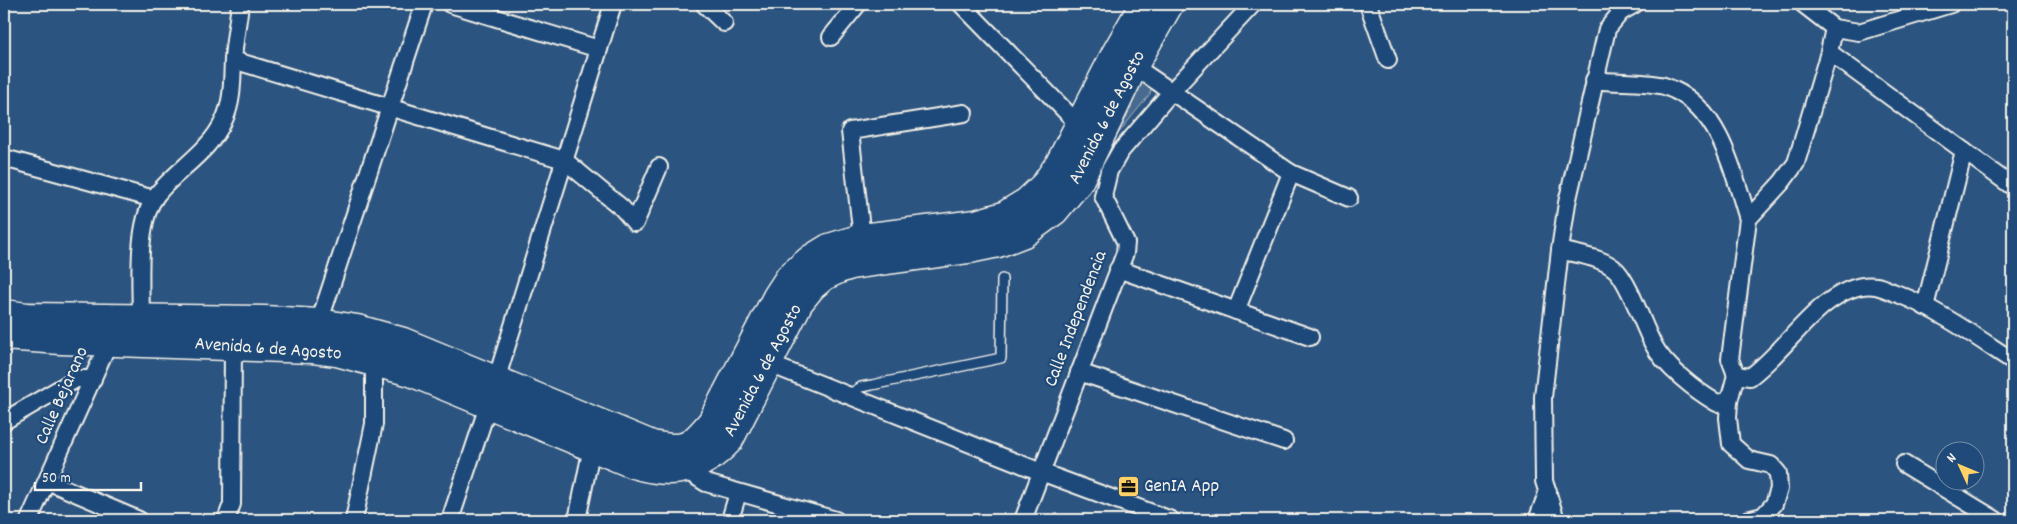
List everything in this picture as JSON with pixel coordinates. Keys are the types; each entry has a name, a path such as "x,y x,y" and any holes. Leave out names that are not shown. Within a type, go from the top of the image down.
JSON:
{"highway":[{"name":"Avenida 6 de Agosto","path":"4,314 264,320 316,336 337,352 493,391 644,455 670,471 684,469 702,463 716,454 729,440 799,302 812,286 818,268 829,248 862,238 990,232 1024,233 1054,211 1079,181 1144,4"},
{"name":"Avenida 6 de Agosto","path":"4,336 233,346 357,330 403,342 592,447 644,455 686,447 693,443 712,422 777,297 790,277 818,268 968,249 990,232 1004,216 1027,202 1044,185 1060,163 1079,125 1124,60 1169,4"},
{"path":"684,469 693,443"}],"street":[{"path":"141,318 142,232 147,210 158,193 206,147 224,120 234,80 233,60 240,4"},
{"path":"316,336 424,4"},
{"path":"450,4 599,49"},
{"path":"450,520 493,391 613,4"},
{"path":"704,4 724,23"},
{"path":"831,37 858,4"},
{"path":"961,4 1079,125"},
{"name":"Calle Independencia","path":"1023,520 1124,253 1126,243 1103,196 1109,171 1120,152 1172,91 1253,4"},
{"path":"1368,4 1388,60"},
{"path":"1556,520 1544,481 1543,397 1567,203 1607,29 1621,12 1635,4"},
{"path":"1803,4 1834,28 1859,32 1951,4"},
{"path":"1748,219 1782,182 1796,163 1829,52 1834,28"},
{"path":"1829,52 2013,187"},
{"path":"233,60 389,109 564,160 622,208 635,223 659,167"},
{"path":"1124,60 1291,173 1350,198"},
{"path":"1594,80 1614,83 1661,85 1684,95 1702,110 1725,149 1748,219 1730,359 1736,375 1729,401 1728,418 1731,444 1748,460 1770,465 1778,473 1778,489 1774,504 1763,516 1747,520"},
{"path":"862,238 850,131 964,113"},
{"path":"1925,307 1964,151"},
{"path":"4,158 154,199"},
{"path":"1236,310 1291,173"},
{"path":"1560,250 1599,260 1616,271 1627,288 1654,346 1664,360 1704,396 1717,403 1729,401"},
{"path":"1118,269 1310,336"},
{"path":"1736,375 1750,377 1763,367 1793,333 1825,305 1848,289 1875,286 1911,299 1960,326 2013,361"},
{"name":"Calle Bejarano","path":"29,520 109,342"},
{"path":"226,520 232,504 233,346"},
{"path":"354,520 374,424 374,360"},
{"path":"768,363 1041,472 1171,520"},
{"path":"1079,372 1284,441"},
{"path":"4,421 76,379 93,379"},
{"path":"577,520 592,447"},
{"path":"1904,464 1996,520"},
{"path":"684,469 706,483 836,520"},
{"path":"47,481 139,520"},
{"path":"1537,520 1548,491"},
{"path":"730,520 738,493"}],"lane":[{"path":"848,395 872,385 1001,358 1002,279"}],"shaded area":[{"path":"1140,81 1147,83 1151,88 1150,94 1109,145"}],"place":[{"name":"GenIA App","path":"1128,487"}]}
